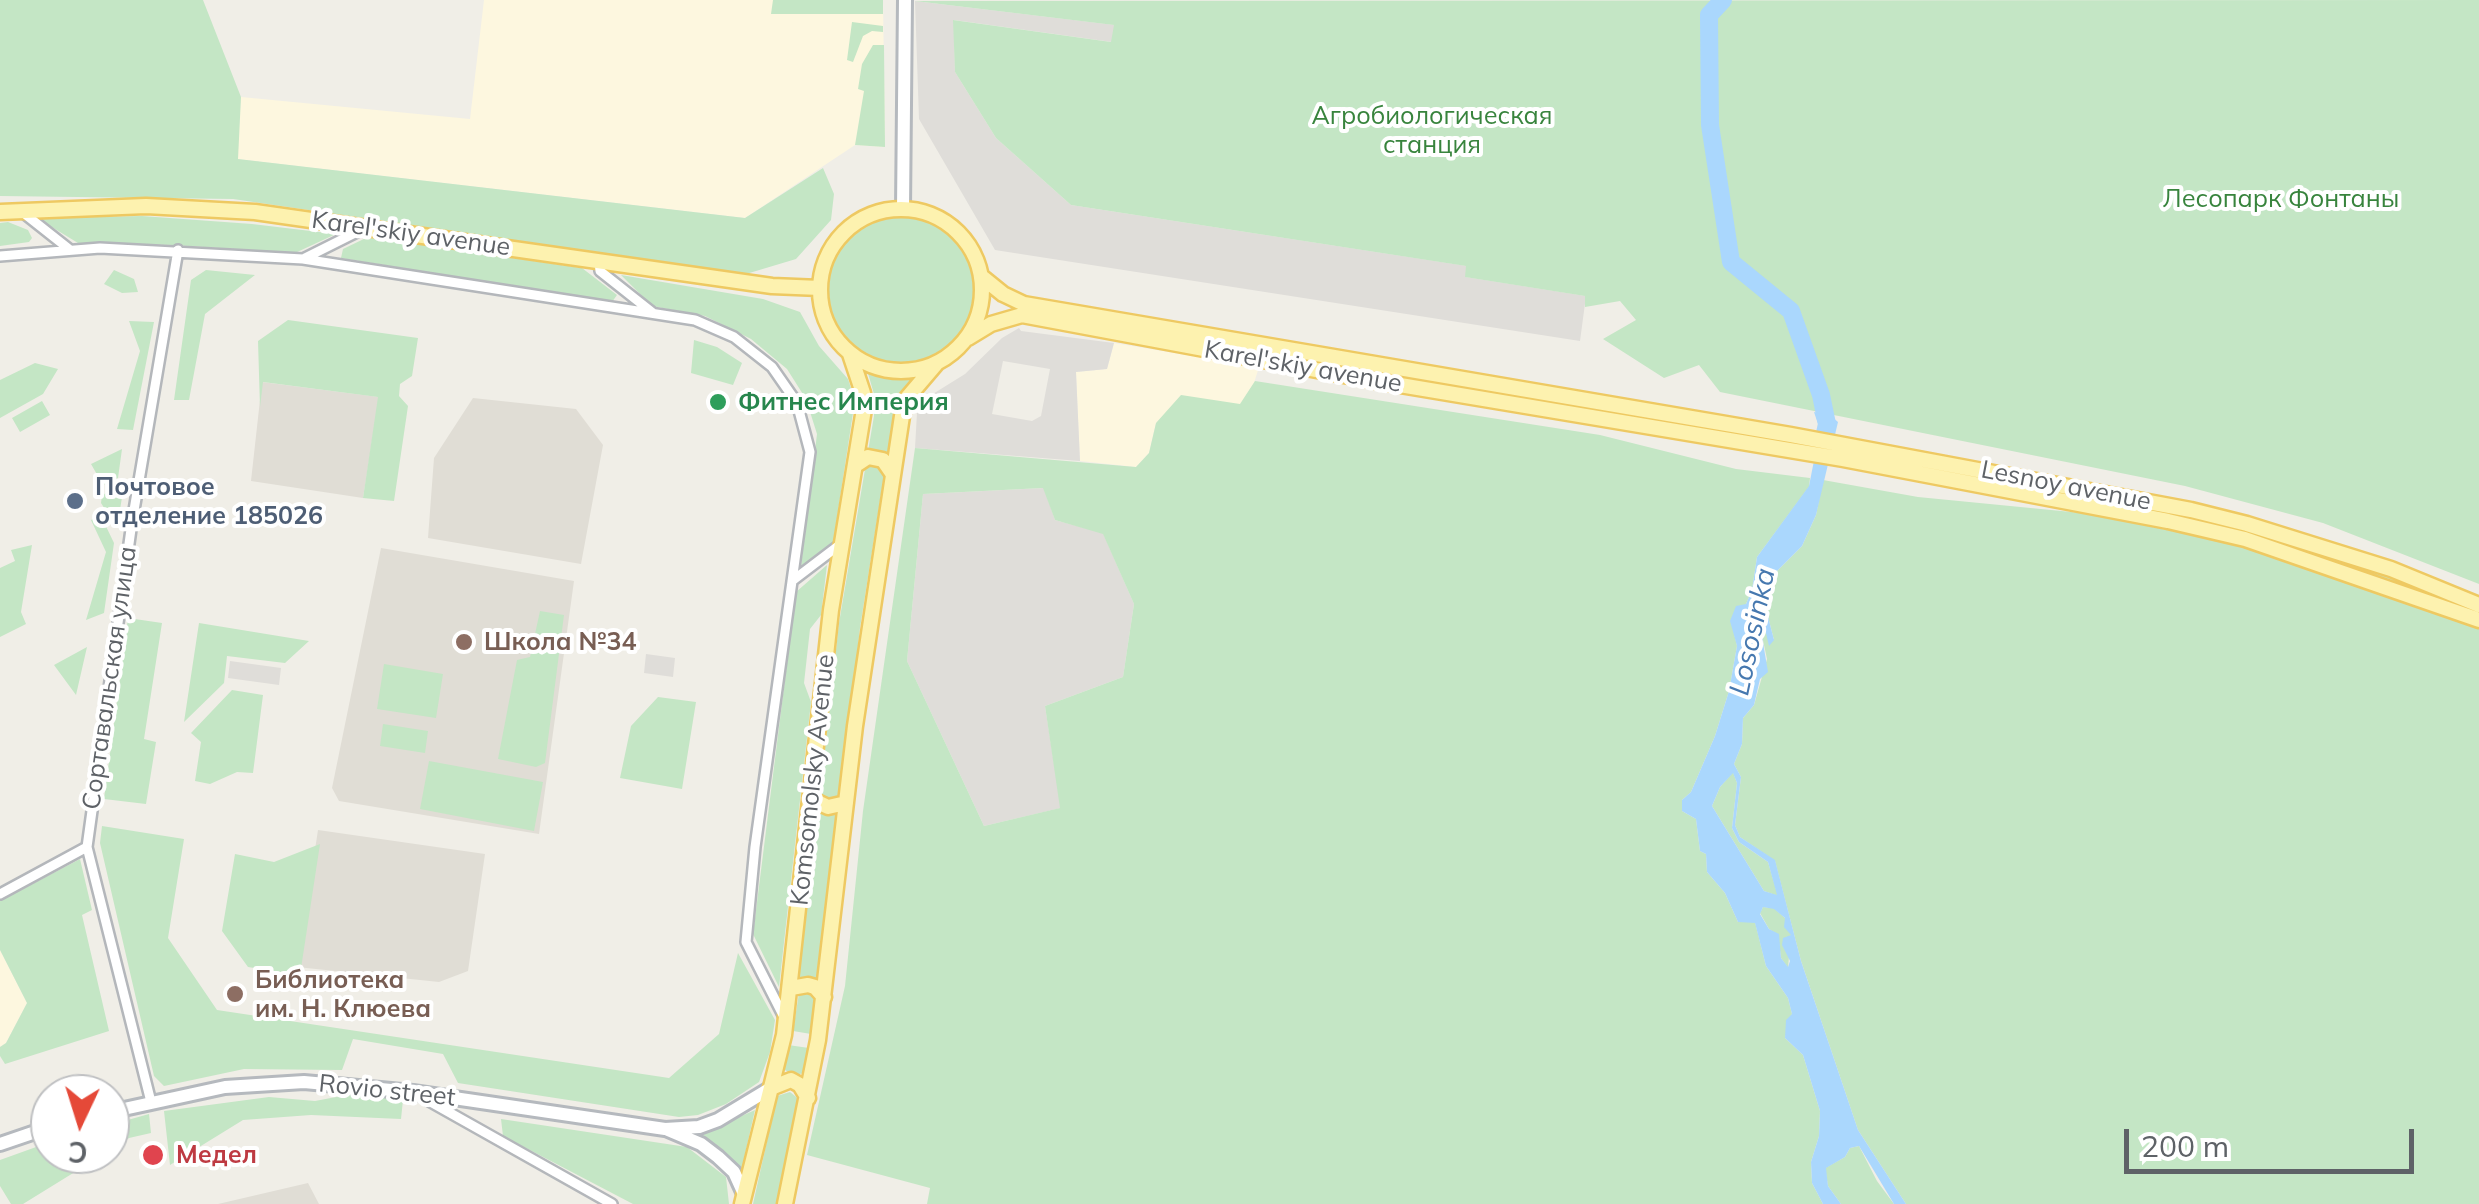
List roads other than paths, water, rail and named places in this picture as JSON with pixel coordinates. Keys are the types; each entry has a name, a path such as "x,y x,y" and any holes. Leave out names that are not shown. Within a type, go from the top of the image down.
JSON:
{"main road":[{"path":"902,209 904,0"},
{"name":"Karel'skiy avenue","path":"0,212 158,207 256,212 772,286 820,288"},
{"path":"902,209 928,214 954,228 975,255 982,278 980,313 968,338 936,364 912,371 867,364 850,354 830,332 822,310 824,265 835,243 858,221 874,214 902,209"},
{"name":"Karel'skiy avenue","path":"982,278 1024,304 1371,372"},
{"name":"Karel'skiy avenue","path":"968,338 991,324 1022,316 1643,418"},
{"name":"Komsomolsky Avenue","path":"743,1199 786,1020 831,610 864,409 850,354"},
{"name":"Komsomolsky Avenue","path":"785,1204 808,1098 824,996 846,803 892,473 907,398 936,364"},
{"name":"Lesnoy avenue","path":"1643,418 1964,474 2246,539 2479,620"},
{"path":"856,465 868,456 883,460 892,473"},
{"name":"Lesnoy avenue","path":"1964,474 2078,487 2247,524 2391,569 2479,604"},
{"path":"811,800 828,807 846,803"},
{"path":"790,988 808,985 824,996"},
{"path":"771,1088 791,1080 800,1085 808,1098"},
{"name":"Rovio street","path":"130,1107 261,1082 304,1082 413,1092 665,1129 699,1127 718,1120 771,1088"},
{"name":"Rovio street","path":"665,1129 701,1144 718,1157 734,1172 743,1199"},
{"path":"0,1144 30,1134"}],"street":[{"path":"18,210 69,249"},
{"path":"303,260 369,226"},
{"path":"0,256 69,249 178,250 303,260 695,320 734,337 772,367 796,403 810,452 746,942 786,1020"},
{"name":"Сортавальская улица","path":"152,1102 87,847 132,522 178,250"},
{"path":"599,262 600,271 654,314"},
{"path":"791,582 842,544"},
{"path":"0,894 87,847"},
{"path":"413,1092 612,1204"}],"water":[{"path":"1814,412 1838,422 1816,515 1802,546 1768,580 1765,605 1774,640 1769,646 1765,629 1761,631 1768,672 1760,679 1754,705 1743,718 1742,744 1734,764 1741,777 1735,825 1740,837 1775,860 1801,961 1858,1130 1906,1204 1894,1204 1859,1146 1850,1148 1845,1157 1826,1168 1828,1186 1841,1204 1823,1204 1812,1183 1811,1162 1819,1136 1820,1111 1803,1055 1785,1038 1786,1020 1792,1014 1788,998 1766,966 1755,923 1738,922 1725,893 1707,872 1696,819 1682,811 1682,800 1691,792 1729,691 1737,646 1730,621 1736,606 1746,604 1752,590 1757,557 1809,486 1820,430","holes":["1733,773 1737,783 1732,828 1739,842 1768,862 1777,895 1764,891 1712,806 1720,787","1763,907 1774,909 1785,918 1784,927 1791,935 1783,938 1782,945 1790,961 1788,967 1781,958 1779,934 1769,929 1760,914"]}],"waterway":[{"name":"Lososinka","path":"1723,0 1709,15 1710,125 1731,262 1791,311 1821,395 1827,424 1824,438"}],"place":[{"name":"Фитнес Империя","path":"718,402"},
{"name":"Почтовое отделение 185026","path":"75,501"},
{"name":"Школа №34","path":"464,642"},
{"name":"Библиотека им. Н. Клюева","path":"235,994"},
{"name":"Медел","path":"153,1155"}],"park label":[{"name":"Агробиологическая станция","path":"1432,130"},
{"name":"Лесопарк Фонтаны","path":"2281,199"}]}
